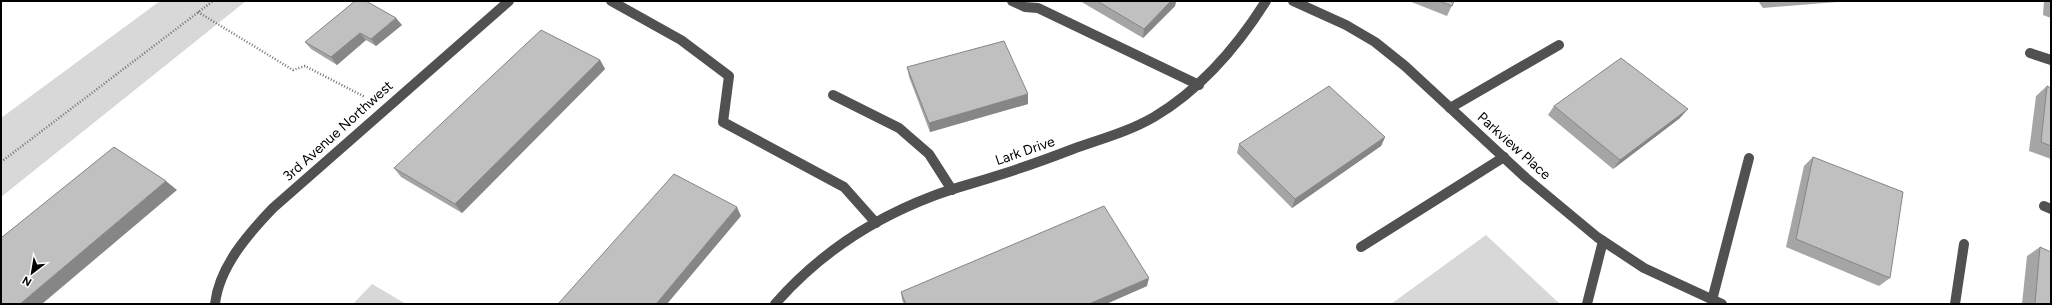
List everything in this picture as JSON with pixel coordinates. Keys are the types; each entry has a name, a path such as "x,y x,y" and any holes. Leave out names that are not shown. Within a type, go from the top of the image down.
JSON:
{"street":[{"name":"3rd Avenue Northwest","path":"215,304 215,298 226,271 241,246 266,215 384,109 509,1"},
{"path":"611,1 681,40 729,76 723,122 844,187 876,223"},
{"path":"1012,1 1025,7 1038,8 1199,85"},
{"name":"Lark Drive","path":"775,304 789,286 822,258 886,216 927,198 1133,128 1163,111 1199,85 1211,74 1254,22 1266,1"},
{"name":"Parkview Place","path":"1293,1 1346,25 1376,42 1405,66 1504,157 1603,241 1644,268 1717,302"},
{"path":"1450,108 1559,45"},
{"path":"2030,53 2051,60"},
{"path":"833,95 899,128 929,154 952,190"},
{"path":"1361,247 1504,157"},
{"path":"1717,302 1749,158"},
{"path":"1587,304 1603,241"},
{"path":"1955,304 1964,244"}],"path":[{"path":"1,162 213,1"},
{"path":"198,12 294,70 305,66 363,96 384,109"}],"shaded area":[{"path":"160,1 246,1 1,197 1,118"},
{"path":"1486,235 1560,304 1391,304"},
{"path":"372,284 406,304 353,304"}],"building":[{"path":"355,1 366,1 396,18 371,39 360,33 331,57 305,42"},
{"path":"1097,1 1171,1 1144,29"},
{"path":"1439,1 1454,1 1452,6"},
{"path":"541,30 600,60 455,204 394,168"},
{"path":"1004,41 1028,94 929,123 907,67"},
{"path":"1621,58 1688,109 1620,160 1554,106"},
{"path":"1329,86 1385,137 1295,199 1239,144"},
{"path":"2047,86 2051,88 2051,146 2041,142"},
{"path":"114,147 166,181 20,304 1,304 1,238"},
{"path":"1813,157 1903,192 1890,278 1796,239"},
{"path":"674,174 737,207 656,304 558,304"},
{"path":"1104,206 1149,278 1089,304 906,304 901,292"},
{"path":"2040,247 2051,252 2051,304 2035,304"}]}
